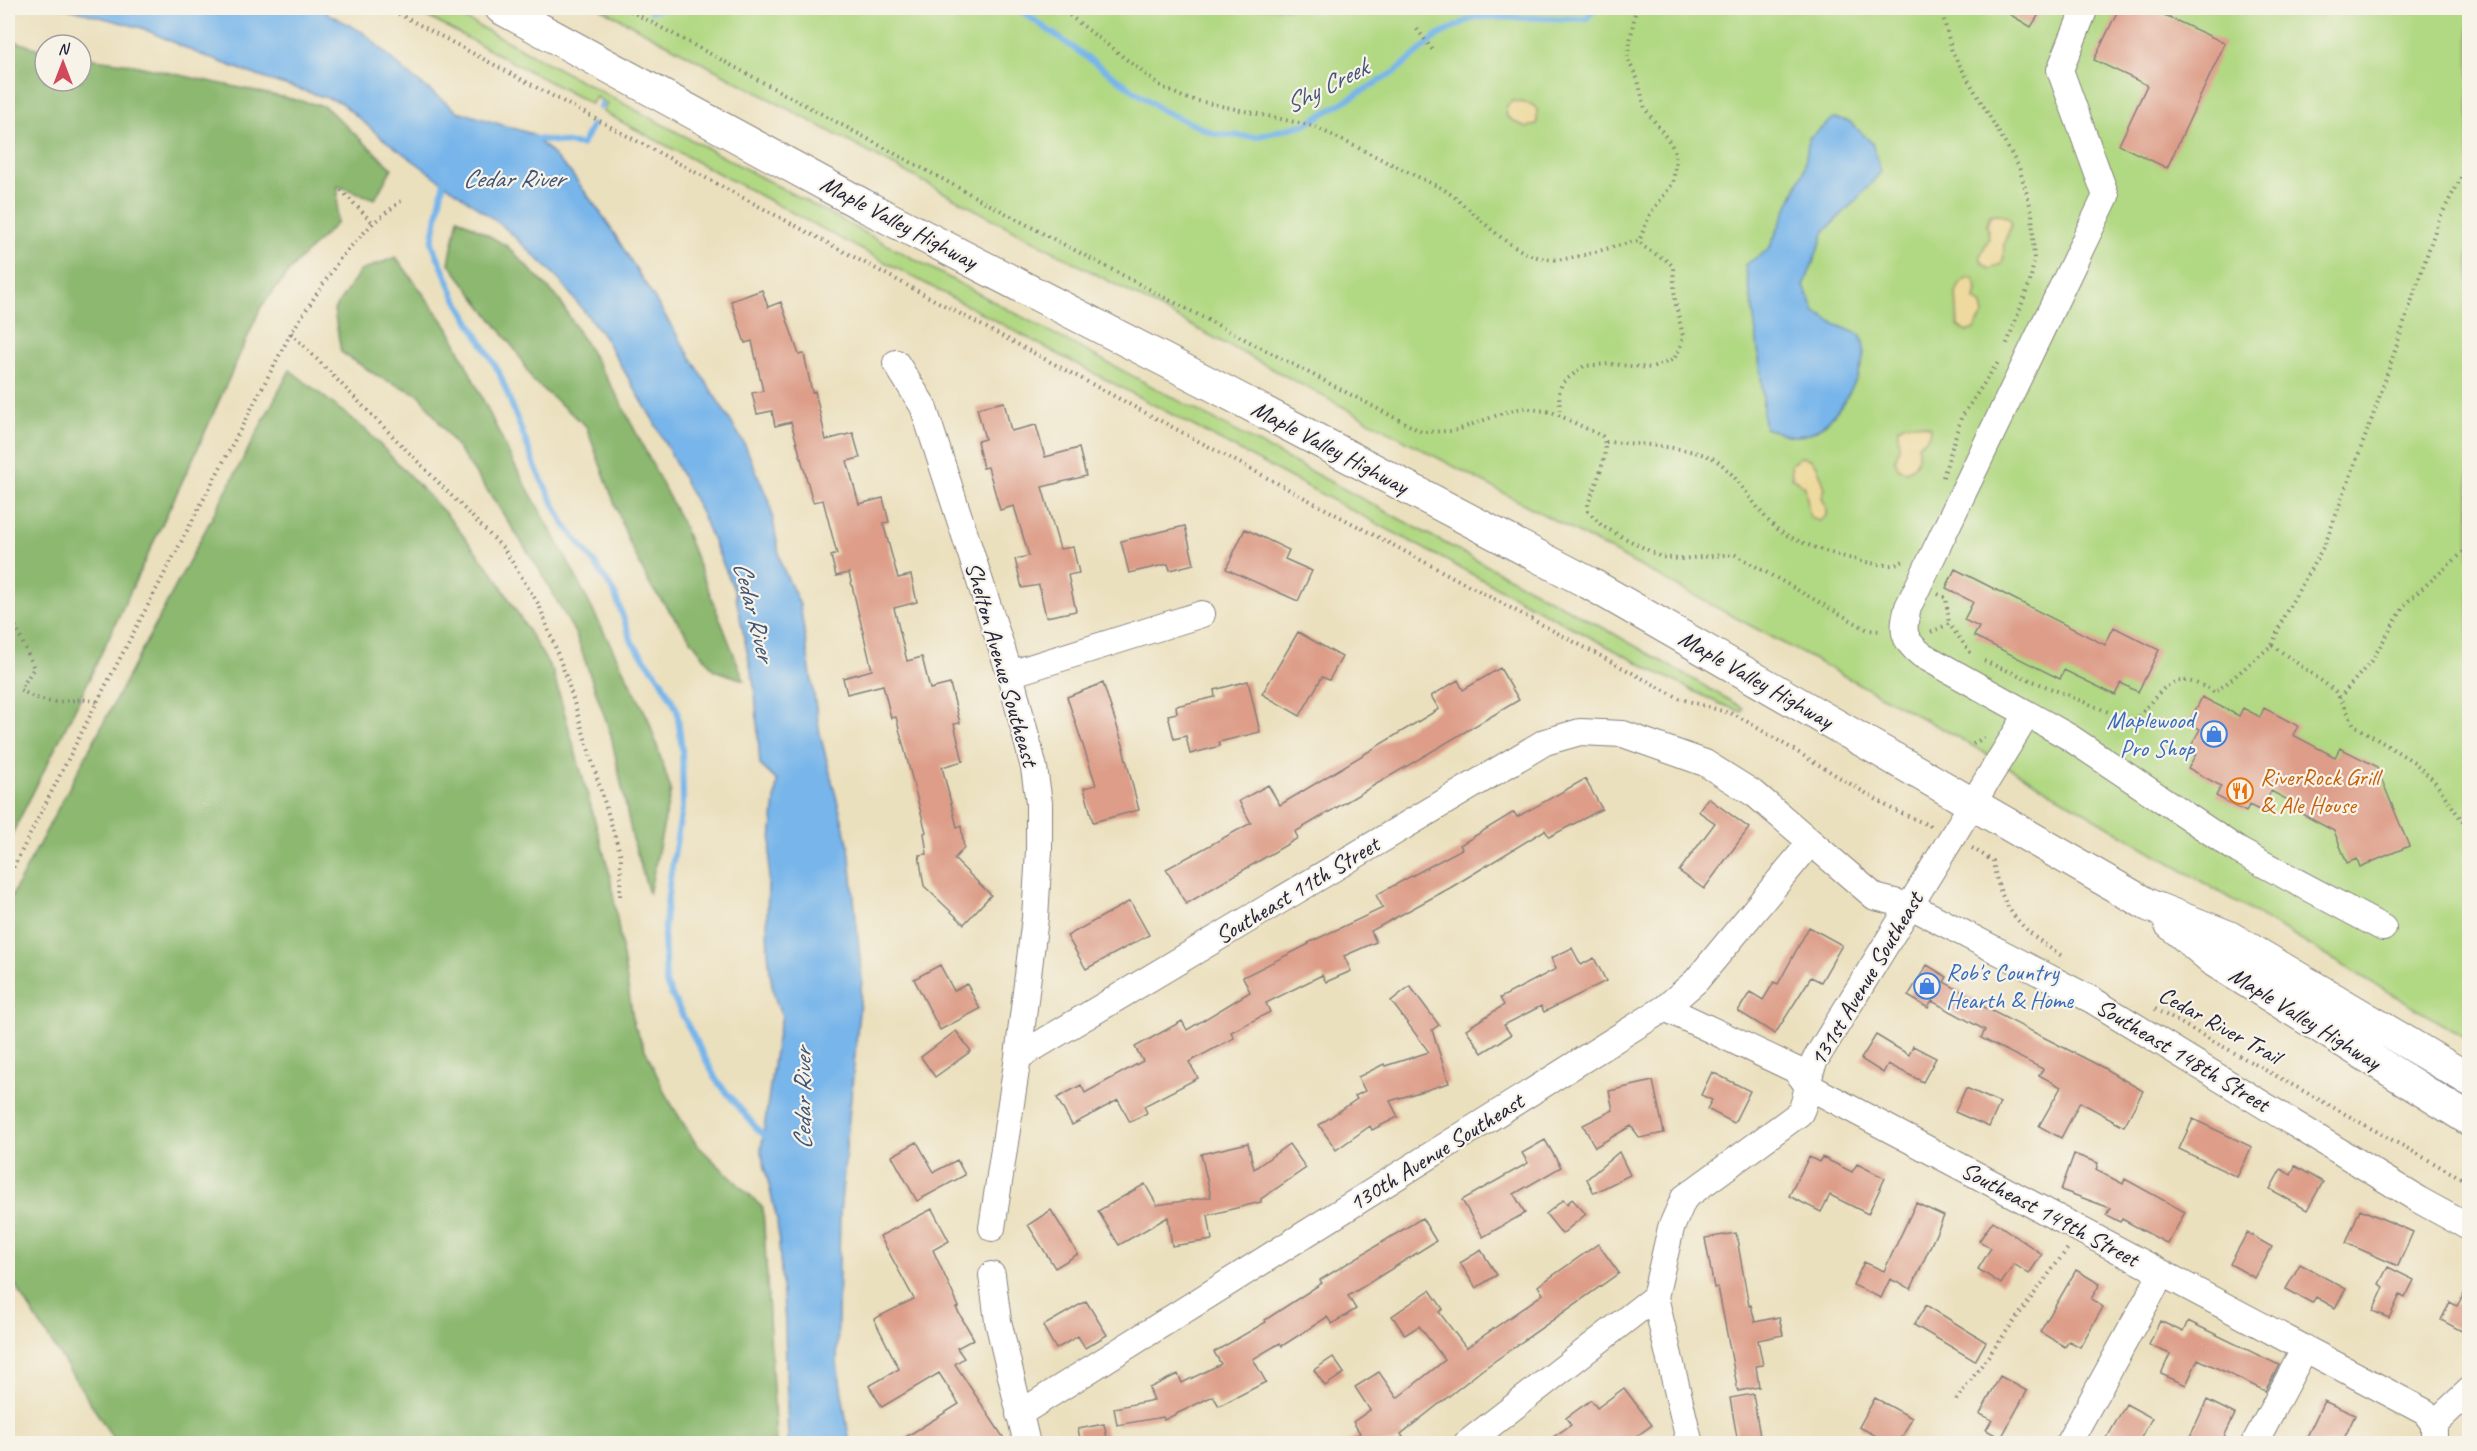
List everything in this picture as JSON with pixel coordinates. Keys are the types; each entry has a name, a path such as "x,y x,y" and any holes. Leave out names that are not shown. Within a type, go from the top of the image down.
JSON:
{"main road":[{"name":"Maple Valley Highway","path":"501,8 863,205 1589,583 2148,905 2229,937 2469,1080"},
{"name":"Maple Valley Highway","path":"2148,905 2216,962 2469,1120"}],"street":[{"path":"2085,8 2060,70 2106,196 1908,607 1904,633 1908,645 1922,655 2068,737 2239,851 2383,928"},
{"name":"Shelton Avenue Southeast","path":"896,363 923,406 1010,674 1034,768 1039,802 1035,918 1018,1057 992,1228"},
{"path":"1010,674 1202,614"},
{"name":"131st Avenue Southeast","path":"1655,1297 1671,1228 1684,1198 1800,1113 1806,1102 1809,1071 1815,1060 2027,715"},
{"name":"Southeast 11th Street","path":"1018,1057 1545,742 1580,732"},
{"name":"Southeast 148th Street","path":"1580,732 1623,734 1705,763 1756,795 1875,897 1911,906 2092,1000 2419,1200 2469,1228"},
{"name":"130th Avenue Southeast","path":"1019,1414 1665,1008 1696,981 1811,842"},
{"name":"Southeast 149th Street","path":"1665,1008 1796,1070 1808,1086 2425,1412 2434,1434"},
{"path":"2068,1443 2162,1274"},
{"path":"992,1275 998,1321 1027,1443"},
{"path":"1467,1443 1655,1297 1690,1443"},
{"path":"2254,1443 2305,1348"},
{"path":"2434,1434 2469,1390"}],"path":[{"path":"388,8 1681,699 1736,715 1892,809 1953,836 1993,861 1996,880 2002,896 2021,927 2068,960"},
{"path":"625,8 1059,242 1422,432 1454,431 1509,411 1524,408 1560,416 1602,436 1606,442 1606,451 1588,504 1588,511 1602,526 1661,556 1680,559 1734,554 1868,630 1928,634 1949,624"},
{"path":"1060,8 1162,87 1185,98 1313,126 1443,189 1514,246 1533,257 1564,259 1639,240"},
{"path":"1636,8 1627,58 1638,80 1645,109 1674,149 1676,160 1673,183 1650,214 1639,240"},
{"path":"1941,8 1952,52 2019,167 2032,212 2034,261 2030,282 2006,347"},
{"path":"1417,29 1434,52"},
{"path":"1906,552 1904,561 1909,574 1920,584 1946,598 1949,624 1967,650 1980,660 2128,720 2136,719 2164,686 2174,682 2183,680 2201,684 2215,693 2272,645 2283,616 2325,544 2374,413 2439,219 2469,161"},
{"path":"341,190 373,223"},
{"path":"8,878 97,702 291,333 341,257 373,223 401,201"},
{"path":"1560,416 1558,393 1562,383 1584,366 1609,364 1652,368 1674,359 1680,348 1683,336 1675,301 1673,267 1669,262 1644,247 1639,240"},
{"path":"291,333 504,549 539,605 566,676 621,856 620,899"},
{"path":"1942,480 1961,418 2001,358"},
{"path":"1606,442 1633,443 1711,457 1731,474 1776,529 1812,545 1867,564 1890,566 1904,561"},
{"path":"2339,698 2372,660 2406,603 2469,546"},
{"path":"8,610 34,668 20,690 36,698 57,702 80,698 97,702"},
{"path":"2272,645 2334,690 2354,726 2414,762 2435,783 2469,832"},
{"name":"Cedar River Trail","path":"2150,1006 2469,1183"},
{"path":"1956,1400 2081,1230"}],"green space":[{"path":"411,8 445,8 1609,631 1743,708 1742,712 1718,703 1654,671 603,112 607,103 596,97 591,104"},
{"path":"600,8 2469,8 2469,1040 1956,736"},
{"path":"8,39 33,47 33,93 93,93 93,59 124,63 324,106 392,168 375,199 338,186 337,223 296,263 261,307 197,450 76,707 8,842"},
{"path":"458,218 507,246 558,298 618,397 682,523 744,680 714,670 650,585 629,542 586,426 533,381 516,351 449,263"},
{"path":"396,257 449,329 513,462 563,552 648,718 671,790 649,894 632,836 611,735 576,635 539,569 494,500 420,395 379,377 341,352 334,310 360,271"},
{"path":"290,370 366,430 446,514 494,574 553,672 610,875 634,1025 667,1097 696,1144 763,1208 776,1443 116,1443 8,1274 8,903"}],"sand":[{"path":"1512,101 1531,104 1537,109 1537,124 1526,128 1507,117 1506,107"},
{"path":"1999,214 2010,220 2011,227 2005,240 2002,264 1990,269 1982,262 1980,256 1989,238 1987,225 1990,215"},
{"path":"1969,277 1974,279 1977,289 1975,300 1982,305 1984,314 1974,329 1966,332 1958,326 1956,292 1962,281"},
{"path":"1906,424 1922,424 1930,427 1927,438 1918,445 1916,464 1906,471 1899,469 1895,461 1899,448 1898,428"},
{"path":"1801,457 1810,459 1817,466 1825,488 1822,497 1827,515 1820,521 1810,518 1805,487 1792,477 1791,464"}],"water":[{"name":"Cedar River","path":"65,8 318,8 364,33 408,74 457,111 532,134 571,173 605,219 744,443 770,504 781,564 800,605 820,734 849,847 862,980 840,1213 837,1363 850,1443 788,1443 785,1322 777,1220 761,1151 782,1016 774,994 769,967 767,935 769,867 777,781 760,765 755,690 735,592 702,515 652,418 603,335 556,276 503,226 382,138 340,102 266,79 199,54 142,28"},
{"path":"1834,118 1849,121 1872,143 1881,172 1825,231 1804,286 1815,312 1861,335 1864,353 1852,387 1829,420 1810,433 1793,436 1765,428 1757,340 1745,265 1769,249 1804,170 1809,138"}],"building":[{"path":"1999,8 2043,8 2031,27"},
{"path":"2119,8 2149,8 2225,43 2167,168 2119,145 2147,85 2094,60"},
{"path":"762,290 768,307 781,302 799,355 804,354 826,440 853,433 860,458 847,461 859,504 883,498 889,522 883,523 898,578 911,575 917,602 894,608 907,661 922,657 930,689 950,684 960,723 954,724 963,761 942,767 957,827 961,826 964,848 954,859 991,895 964,924 924,886 919,855 927,854 924,833 926,832 896,717 891,718 883,685 847,694 843,678 872,670 849,573 836,576 831,556 837,554 823,500 813,502 791,422 775,426 772,411 757,414 752,393 763,391 752,341 745,343 731,301"},
{"path":"1004,402 1011,431 1036,425 1045,457 1079,448 1086,476 1042,487 1060,549 1073,547 1079,573 1068,575 1076,611 1046,617 1039,585 1022,588 1015,559 1029,556 1014,506 1000,510 988,467 983,468 977,441 985,439 977,408"},
{"path":"1185,526 1194,564 1170,570 1168,564 1129,573 1121,541"},
{"path":"1245,529 1289,550 1285,559 1312,571 1298,601 1226,569"},
{"path":"1955,569 2105,645 2114,627 2159,650 2138,692 2121,683 2115,695 2064,670 2060,679 1974,636 1979,627 1964,620 1973,602 1946,588"},
{"path":"1298,632 1342,657 1329,680 1322,677 1300,716 1262,694"},
{"path":"1500,668 1519,700 1295,832 1298,838 1186,904 1166,869 1251,823 1239,801 1268,785 1280,805 1439,709 1431,696 1458,680 1463,690"},
{"path":"1248,681 1260,732 1219,742 1220,746 1190,754 1186,736 1174,739 1168,715 1177,713 1176,706 1215,697 1214,690"},
{"path":"1103,683 1124,748 1139,810 1093,822 1084,788 1096,785 1067,697"},
{"path":"2202,697 2239,716 2243,708 2260,717 2264,708 2298,726 2293,735 2335,757 2340,748 2376,766 2409,846 2360,867 2357,859 2347,863 2334,831 2300,813 2303,808 2271,791 2261,811 2249,805 2246,812 2216,796 2221,786 2188,768 2196,754 2189,750 2200,729 2189,723"},
{"path":"1585,779 1602,809 1549,837 1545,830 1450,888 1371,931 1376,942 1344,956 1351,971 1326,982 1322,975 1266,1003 1270,1012 1231,1032 1234,1038 1189,1062 1198,1078 1144,1106 1147,1113 1130,1122 1118,1100 1072,1125 1057,1098 1081,1085 1085,1093 1143,1061 1135,1047 1182,1021 1187,1030 1250,992 1243,977 1383,908 1376,895 1462,849 1460,845 1514,812 1517,817"},
{"path":"1708,798 1749,828 1704,889 1679,871 1715,823 1698,811"},
{"path":"1130,901 1149,935 1086,969 1067,936"},
{"path":"1809,927 1842,945 1821,982 1811,977 1775,1034 1738,1011 1750,992 1763,1000 1774,982 1778,984"},
{"path":"1572,948 1581,965 1594,958 1606,981 1544,1012 1541,1006 1504,1025 1511,1035 1482,1053 1466,1029 1504,1005 1500,998 1556,969 1551,958"},
{"path":"940,965 954,991 967,984 980,1009 940,1030 914,979"},
{"path":"1927,965 1947,977 1944,982 1984,1004 1982,1006 2102,1067 2143,1091 2124,1126 2080,1102 2061,1138 2039,1126 2061,1087 2039,1075 2043,1069 1981,1038 1985,1030 1932,1001 1928,1008 1908,996"},
{"path":"1410,986 1439,1025 1432,1030 1449,1083 1390,1101 1398,1117 1372,1130 1370,1126 1336,1150 1319,1125 1357,1099 1355,1096 1365,1091 1358,1077 1384,1064 1385,1066 1429,1052 1391,1001"},
{"path":"956,1031 971,1051 935,1077 921,1057"},
{"path":"1876,1035 1909,1055 1913,1046 1936,1058 1923,1082 1888,1064 1883,1073 1861,1059"},
{"path":"1712,1072 1750,1091 1734,1123 1707,1109 1712,1100 1701,1095"},
{"path":"1653,1081 1664,1133 1640,1138 1631,1126 1595,1147 1583,1125 1613,1110 1609,1091"},
{"path":"1966,1088 2000,1103 1989,1127 1955,1112"},
{"path":"2193,1119 2252,1147 2237,1177 2179,1149"},
{"path":"1545,1140 1561,1167 1514,1194 1525,1213 1483,1237 1462,1200 1528,1163 1522,1153"},
{"path":"917,1142 934,1172 957,1160 965,1175 917,1201 892,1156"},
{"path":"1248,1143 1254,1169 1289,1144 1306,1168 1261,1199 1261,1202 1208,1215 1212,1240 1172,1246 1168,1217 1119,1245 1098,1211 1145,1184 1157,1205 1211,1197 1201,1154"},
{"path":"1619,1152 1630,1175 1594,1193 1587,1179"},
{"path":"2074,1154 2098,1163 2096,1170 2123,1184 2125,1179 2185,1212 2168,1244 2122,1219 2120,1222 2106,1215 2110,1208 2061,1190"},
{"path":"1809,1157 1819,1162 1822,1157 1852,1172 1857,1164 1885,1178 1868,1214 1830,1195 1821,1212 1789,1196"},
{"path":"2295,1166 2323,1182 2307,1210 2270,1189 2281,1169 2291,1175"},
{"path":"1572,1199 1586,1214 1562,1234 1546,1214 1563,1200 1567,1204"},
{"path":"1916,1203 1944,1216 1911,1289 1890,1279 1881,1298 1853,1285 1864,1262 1884,1271"},
{"path":"932,1209 949,1241 933,1250 959,1307 956,1308 974,1339 957,1348 964,1358 955,1364 1007,1443 896,1443 959,1404 939,1373 882,1407 869,1386 899,1369 874,1319 914,1299 880,1236"},
{"path":"2360,1209 2413,1232 2398,1266 2346,1243"},
{"path":"1051,1210 1078,1254 1055,1268 1028,1225"},
{"path":"1422,1218 1436,1241 1348,1296 1356,1309 1332,1324 1327,1317 1282,1346 1280,1343 1253,1359 1266,1382 1219,1406 1213,1396 1164,1420 1163,1417 1117,1425 1114,1408 1154,1400 1149,1388 1178,1374 1182,1383 1221,1364 1214,1352 1266,1322 1265,1320 1322,1283 1320,1280"},
{"path":"1993,1221 2042,1254 2029,1274 2014,1264 2001,1284 1978,1269 1991,1248 1979,1241"},
{"path":"1736,1233 1749,1306 1751,1305 1755,1322 1779,1317 1783,1335 1758,1340 1763,1365 1756,1366 1759,1387 1738,1391 1718,1287 1714,1288 1705,1238"},
{"path":"2247,1233 2272,1247 2255,1278 2230,1264"},
{"path":"1598,1244 1619,1273 1482,1370 1401,1434 1403,1437 1393,1443 1345,1443 1360,1433 1353,1422 1370,1410 1355,1387 1379,1372 1397,1398 1445,1360 1419,1326 1405,1335 1392,1316 1430,1290 1443,1309 1439,1312 1466,1348 1543,1294 1538,1286"},
{"path":"1481,1250 1497,1275 1476,1288 1460,1263"},
{"path":"2300,1264 2346,1289 2335,1308 2316,1297 2312,1303 2286,1289"},
{"path":"2388,1267 2414,1280 2405,1298 2400,1295 2389,1318 2373,1311 2384,1287 2379,1284"},
{"path":"2076,1270 2100,1284 2091,1299 2103,1307 2080,1347 2069,1341 2065,1347 2040,1332"},
{"path":"2469,1285 2469,1335 2441,1320 2450,1302 2457,1306"},
{"path":"1086,1301 1107,1335 1085,1348 1078,1336 1056,1349 1043,1326"},
{"path":"1926,1305 1986,1342 1975,1361 1914,1325"},
{"path":"2160,1321 2183,1332 2188,1321 2279,1365 2265,1391 2198,1359 2186,1385 2161,1374 2170,1354 2149,1345"},
{"path":"1333,1357 1344,1373 1325,1386 1314,1370"},
{"path":"2000,1376 2027,1391 2001,1438 1986,1430 1992,1420 1980,1414"},
{"path":"1624,1388 1652,1425 1627,1443 1544,1443 1571,1425 1566,1418 1591,1400 1597,1408"},
{"path":"1753,1394 1761,1443 1738,1443 1730,1398"},
{"path":"1875,1398 1912,1418 1899,1443 1890,1443 1859,1427"},
{"path":"2207,1400 2235,1414 2221,1443 2187,1443"},
{"path":"2324,1401 2355,1415 2342,1443 2304,1443"},
{"path":"2126,1404 2152,1418 2138,1443 2104,1443"},
{"path":"1104,1424 1108,1443 1081,1443 1078,1429"}],"waterway":[{"name":"Shy Creek","path":"651,11 662,8"},
{"name":"Shy Creek","path":"1017,8 1163,111 1215,134 1255,137 1306,124 1395,72 1437,36 1474,17 1586,19 1596,8"},
{"path":"531,138 582,145 592,125"},
{"path":"445,175 432,243 455,297 499,372 537,471 564,524 614,592 632,642 661,680 677,710 682,749 683,804 670,878 664,933 666,984 717,1081 758,1130 769,1139"}],"place":[{"name":"Maplewood Pro Shop","path":"2214,734"},
{"name":"RiverRock Grill & Ale House","path":"2240,791"},
{"name":"Rob's Country Hearth & Home","path":"1927,986"}]}
